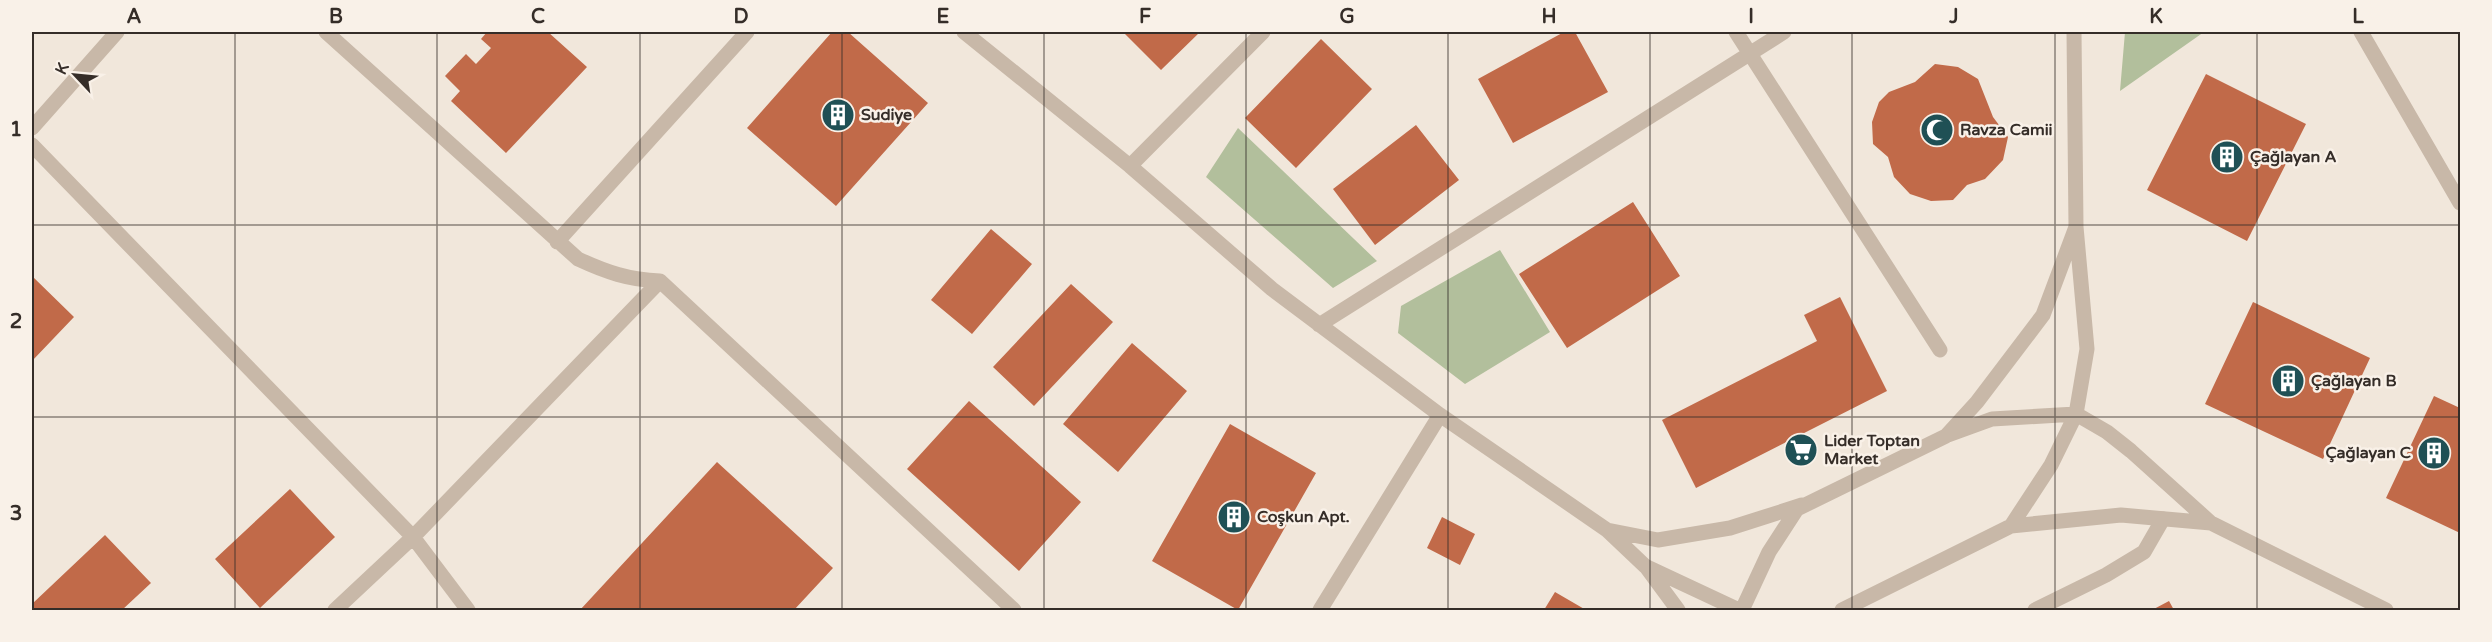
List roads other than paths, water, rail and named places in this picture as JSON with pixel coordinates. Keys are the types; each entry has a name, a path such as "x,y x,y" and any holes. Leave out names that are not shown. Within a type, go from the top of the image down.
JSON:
{"street":[{"path":"32,128 117,32"},
{"path":"326,32 578,259 615,275 634,280 660,281 1014,610"},
{"path":"557,242 747,32"},
{"path":"964,32 1130,166 1272,289 1440,415 1607,530 1645,566 1678,610"},
{"path":"1130,166 1263,32"},
{"path":"1736,32 1940,350"},
{"path":"1319,325 1784,32"},
{"path":"2011,526 2051,465 2076,414 2087,349 2076,228 2074,32"},
{"path":"2361,32 2460,202"},
{"path":"32,145 412,537 468,610"},
{"path":"1946,436 1977,402 2043,315 2076,228"},
{"path":"335,610 412,537 660,281"},
{"path":"1607,530 1658,540 1730,528 1804,504 1946,436 1992,419 2076,414 2115,438 2211,523 2386,610"},
{"path":"1320,610 1440,415"},
{"path":"1645,566 1741,610 1769,552 1797,509 1804,504"},
{"path":"1842,610 2011,526 2121,515 2211,523"},
{"path":"2035,610 2106,575 2144,552 2163,519"}],"place":[{"name":"Sudiye","path":"838,115"},
{"name":"Ravza Camii","path":"1937,130"},
{"name":"Çağlayan A","path":"2227,157"},
{"name":"Çağlayan B","path":"2288,381"},
{"name":"Lider Toptan Market","path":"1801,450"},
{"name":"Çağlayan C","path":"2434,453"},
{"name":"Coşkun Apt.","path":"1234,517"}]}
